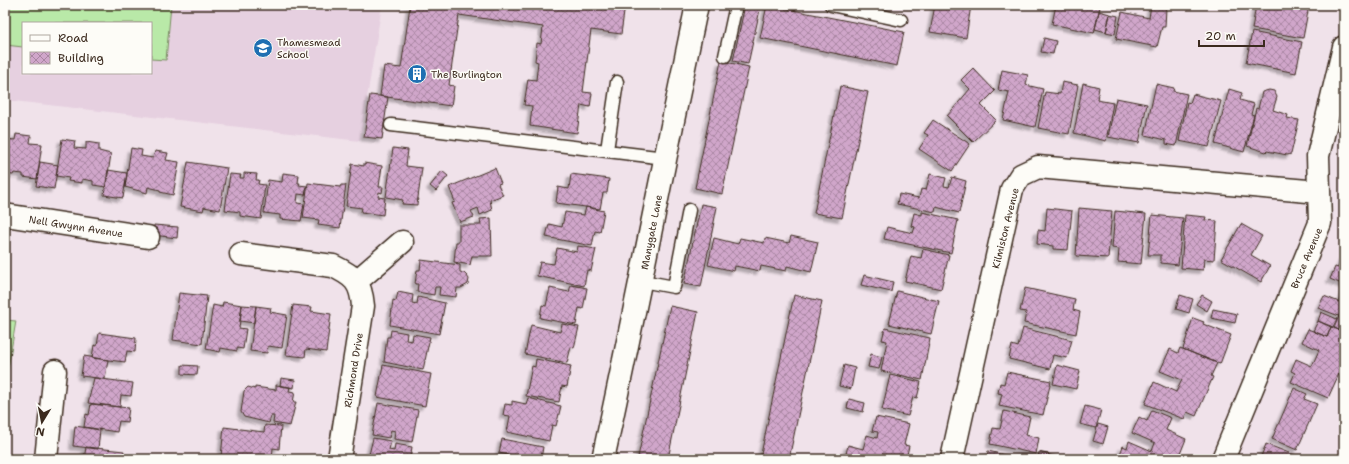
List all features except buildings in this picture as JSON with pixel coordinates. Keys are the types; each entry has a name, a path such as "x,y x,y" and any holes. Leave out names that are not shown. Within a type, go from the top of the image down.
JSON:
{"street":[{"name":"Manygate Lane","path":"603,459 642,281 665,158 697,5"},
{"name":"Bruce Avenue","path":"1223,459 1320,223 1318,156 1344,47"},
{"name":"Kilmiston Avenue","path":"952,459 1012,190 1021,175 1038,167 1319,192"},
{"name":"Nell Gwynn Avenue","path":"5,215 148,237"},
{"path":"241,254 333,266 347,272 357,281 402,242"},
{"name":"Richmond Drive","path":"339,459 363,306 362,294 357,281"},
{"path":"46,459 55,371"}],"lane":[{"path":"725,56 736,5"},
{"path":"831,5 901,20"},
{"path":"607,150 617,82"},
{"path":"391,125 665,158"},
{"path":"642,281 674,287 689,210"}],"shaded area":[{"name":"Thamesmead School","path":"5,5 382,5 360,141 5,100"}],"green space":[{"path":"5,5 171,5 166,60 152,59 152,22 22,22 22,47 5,45"},
{"path":"5,320 16,321 5,386"}],"place":[{"name":"Thamesmead School","path":"263,48"},
{"name":"The Burlington","path":"417,74"}]}
